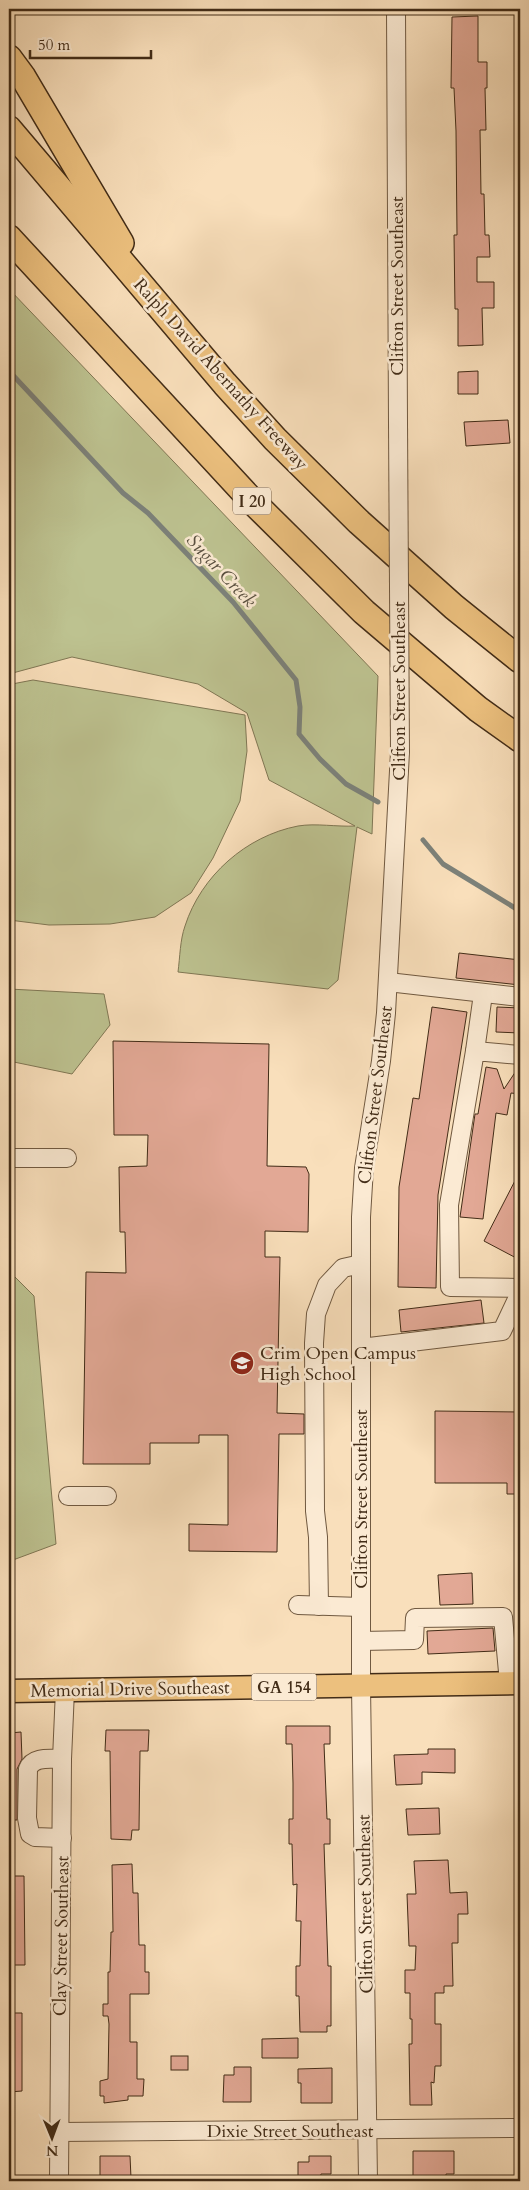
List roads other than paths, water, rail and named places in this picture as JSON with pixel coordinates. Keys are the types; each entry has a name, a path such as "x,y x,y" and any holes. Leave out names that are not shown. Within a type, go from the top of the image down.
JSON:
{"highway":[{"path":"9,58 23,77 156,304"},
{"name":"Ralph David Abernathy Freeway","path":"9,130 156,304 268,432 352,515 454,607 520,660"},
{"name":"I 20","path":"9,238 254,503 364,612 478,709 520,739"},
{"path":"9,244 61,293"}],"main road":[{"name":"Memorial Drive Southeast","path":"9,1691 514,1683"}],"street":[{"name":"Clifton Street Southeast","path":"368,2181 361,1686 361,1264 364,1168 381,1061 388,982 400,752 396,9"},
{"path":"388,982 520,997"},
{"path":"483,994 449,1205 450,1287 520,1288"},
{"path":"475,1051 520,1055"},
{"path":"15,1158 67,1158"},
{"path":"319,1606 318,1537 315,1501 314,1343 316,1314 327,1285 343,1268 361,1264"},
{"path":"361,1348 502,1331 520,1293"},
{"path":"68,1496 107,1496"},
{"path":"298,1605 361,1607"},
{"path":"361,1641 414,1640 415,1618 503,1617 514,1683"},
{"name":"Clay Street Southeast","path":"60,2181 62,1759 65,1690"},
{"path":"62,1759 36,1760 30,1764 28,1769 27,1818 30,1834 35,1837 62,1838"},
{"name":"Dixie Street Southeast","path":"59,2132 368,2131 520,2128"}],"waterway":[{"name":"Sugar Creek","path":"9,371 123,493 148,513 233,602 296,680 300,707 299,734 320,759 346,784 378,802"},
{"name":"Sugar Creek","path":"423,840 443,864 515,908 520,908"}],"place":[{"name":"Crim Open Campus High School","path":"242,1363"}]}
